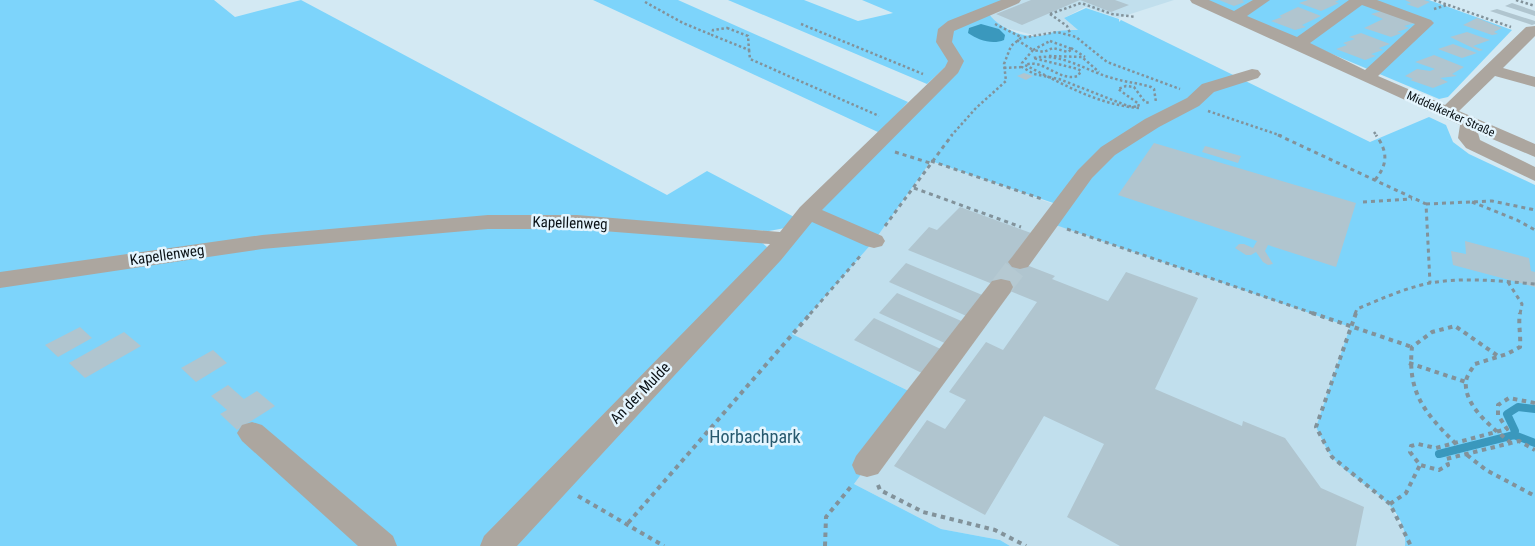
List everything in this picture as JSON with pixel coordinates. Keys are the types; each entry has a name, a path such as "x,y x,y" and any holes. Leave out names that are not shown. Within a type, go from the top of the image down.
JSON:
{"street":[{"path":"783,240 808,212 938,80 952,69 956,61 944,42 946,29 953,24 1014,0"},
{"name":"Middelkerker Straße","path":"1197,0 1297,42 1367,77 1535,151"},
{"path":"1236,16 1264,0"},
{"path":"1297,42 1359,0"},
{"path":"1363,0 1426,23 1367,77"},
{"path":"1448,112 1530,32"},
{"path":"1493,70 1535,82"},
{"path":"1020,262 1085,174 1108,151 1152,122 1196,98 1208,88 1252,74"},
{"path":"1472,123 1468,127 1468,138 1473,144 1535,175"},
{"path":"808,212 874,241"},
{"name":"Kapellenweg","path":"0,280 262,242 488,222 577,222 774,237 783,240"},
{"name":"An der Mulde","path":"496,546 554,482 773,255 783,240"},
{"path":"867,465 1001,288"},
{"path":"252,433 381,546"}],"path":[{"path":"1434,0 1530,32"},
{"path":"1516,0 1535,6"},
{"path":"645,2 682,23 750,50"},
{"path":"1070,34 1067,26 1050,14 1081,3 1112,14 1136,17"},
{"path":"979,14 1034,50 1044,52 1053,48 1068,52 1072,51 1068,47"},
{"path":"801,24 938,80"},
{"path":"712,35 713,30 723,28 738,29 748,36 750,59 896,123"},
{"path":"628,523 874,241 931,162 976,108 1006,81 1004,68 1007,51 1019,39 1048,33 1070,34 1118,67 1196,98 1214,115 1284,137 1356,174 1375,180 1426,204 1492,201 1535,210"},
{"path":"1022,67 1022,62 1044,40 1068,47 1083,55 1089,62"},
{"path":"1066,62 1061,58 1069,55"},
{"path":"1038,56 1066,62 1106,76 1151,87 1154,89 1157,102 1152,104 1145,102 1134,87 1118,88 1140,106 1128,106 1025,65 1029,63 1037,64 1067,78 1078,76 1081,71 1034,59 1034,56 1069,55 1082,57 1106,76"},
{"path":"1004,68 1022,67 1034,74 1050,76 1080,92 1125,107 1142,108 1161,103"},
{"path":"1374,132 1384,146 1387,158 1384,170 1375,180"},
{"path":"879,140 890,150 931,162 1051,221"},
{"path":"914,188 1051,221 1350,327 1412,347"},
{"path":"1363,202 1413,199"},
{"path":"1472,202 1517,220 1535,230"},
{"path":"1426,204 1430,283"},
{"path":"1411,546 1390,504 1332,458 1316,427 1357,309 1392,294 1430,283 1473,280 1535,284"},
{"path":"1508,281 1522,304 1518,322 1521,334 1520,347 1498,357 1475,364 1466,382 1471,400 1488,423 1511,443"},
{"path":"1456,444 1432,420 1418,399 1410,379 1409,363 1412,347 1422,336 1437,329 1456,326 1498,357"},
{"path":"1409,363 1466,382"},
{"path":"1535,404 1509,398 1498,405 1498,415 1508,429 1436,448 1418,444 1411,446 1410,452 1420,465 1439,470 1448,464 1446,459 1519,441 1535,450"},
{"path":"1466,454 1486,470 1535,496"},
{"path":"825,546 826,517 867,465 880,490 923,512 996,530 1026,546"},
{"path":"1390,504 1400,501 1408,492 1420,465"},
{"path":"554,482 628,523 664,546"}],"shaded area":[{"path":"1020,0 1174,0 1118,18 1085,7 1064,18 1078,30 1059,31 1037,36 1006,28 994,21 989,14"},
{"path":"981,24 999,29 1005,35 1004,40 995,42 985,41 968,33 969,28"},
{"path":"931,161 1062,207 1350,327 1316,427 1332,457 1390,504 1406,535 1405,546 1010,546 1000,540 941,529 854,484 919,396 792,334 874,241"}],"green space":[{"path":"0,0 214,0 235,17 301,0 667,195 707,171 796,218 785,228 769,231 501,217 0,278"},
{"path":"593,0 678,0 908,102 880,133"},
{"path":"728,0 804,0 858,21 893,13 862,0 1010,0 949,23 953,60 927,84"},
{"path":"1203,0 1429,0 1512,30 1448,97 1439,99"},
{"name":"Horbachpark","path":"1086,8 1119,19 1119,22 1121,20 1370,142 1429,117 1446,125 1453,142 1469,154 1535,185 1535,546 1405,546 1404,531 1399,517 1379,496 1333,458 1316,427 1350,327 1050,223 1062,206 931,161 874,241 792,334 919,396 854,484 941,529 1000,540 1010,546 504,546 952,69 951,30 989,14 1004,27 1025,35 1041,36 1058,31 1078,30 1064,18"},
{"path":"482,225 576,225 759,240 767,247 766,255 484,546 0,546 0,284 284,244"}],"building":[{"path":"1031,0 1080,0 1022,25 996,14"},
{"path":"1080,0 1115,0 1129,5 1111,12"},
{"path":"1219,0 1244,0 1242,1 1245,2 1234,6"},
{"path":"1308,0 1339,0 1335,2 1339,3 1321,11 1299,3"},
{"path":"1405,0 1424,0 1430,2 1418,8 1406,4 1411,3"},
{"path":"1512,3 1535,11 1535,16 1505,6"},
{"path":"1298,7 1321,16 1302,25 1306,27 1295,30 1271,21 1282,17 1279,16"},
{"path":"1497,9 1535,21 1535,24 1532,25 1490,11"},
{"path":"1382,11 1415,23 1404,26 1409,28 1397,32 1402,33 1391,37 1364,28 1383,19 1371,14"},
{"path":"1477,18 1502,28 1494,32 1498,34 1492,35 1463,25"},
{"path":"1467,32 1490,40 1473,46 1483,50 1479,51 1450,37"},
{"path":"1361,33 1390,44 1379,48 1383,50 1371,54 1376,56 1365,60 1336,49 1347,45 1343,43 1355,39 1349,37"},
{"path":"1453,44 1477,53 1462,58 1438,49"},
{"path":"1434,55 1464,67 1452,74 1457,76 1440,78 1448,82 1433,88 1410,80 1413,79 1405,76 1417,69 1430,71 1435,69 1415,62"},
{"path":"1024,73 1033,76 1026,80 1017,76"},
{"path":"1154,143 1356,203 1336,267 1268,245 1265,251 1273,264 1268,265 1263,262 1256,252 1246,255 1235,248 1239,244 1244,244 1253,248 1257,241 1118,195"},
{"path":"1205,146 1241,156 1238,163 1202,152"},
{"path":"960,207 1031,233 1011,259 1055,276 1052,279 1108,301 1126,272 1198,298 1155,389 1242,426 1243,421 1285,438 1321,488 1364,507 1356,546 1120,546 1067,517 1104,444 1044,416 985,515 894,466 927,420 945,429 966,400 949,392 986,342 1003,350 1037,302 908,250 929,227 937,230"},
{"path":"1465,241 1529,258 1531,271 1535,272 1535,287 1453,265 1451,251 1466,254"},
{"path":"906,263 987,297 971,318 889,282"},
{"path":"897,293 966,323 949,345 879,313"},
{"path":"874,318 945,351 926,375 854,340"},
{"path":"80,327 92,338 58,357 45,345"},
{"path":"124,332 141,346 85,378 69,363"},
{"path":"213,350 227,363 196,382 181,368"},
{"path":"228,385 244,399 257,391 275,406 237,430 220,414 227,410 211,396"}],"waterway":[{"path":"1514,435 1515,431 1507,414 1518,407 1535,409"},
{"path":"1439,454 1514,435"},
{"path":"1514,435 1535,443"}],"tunnel":[{"path":"1001,287 1020,262"}]}
